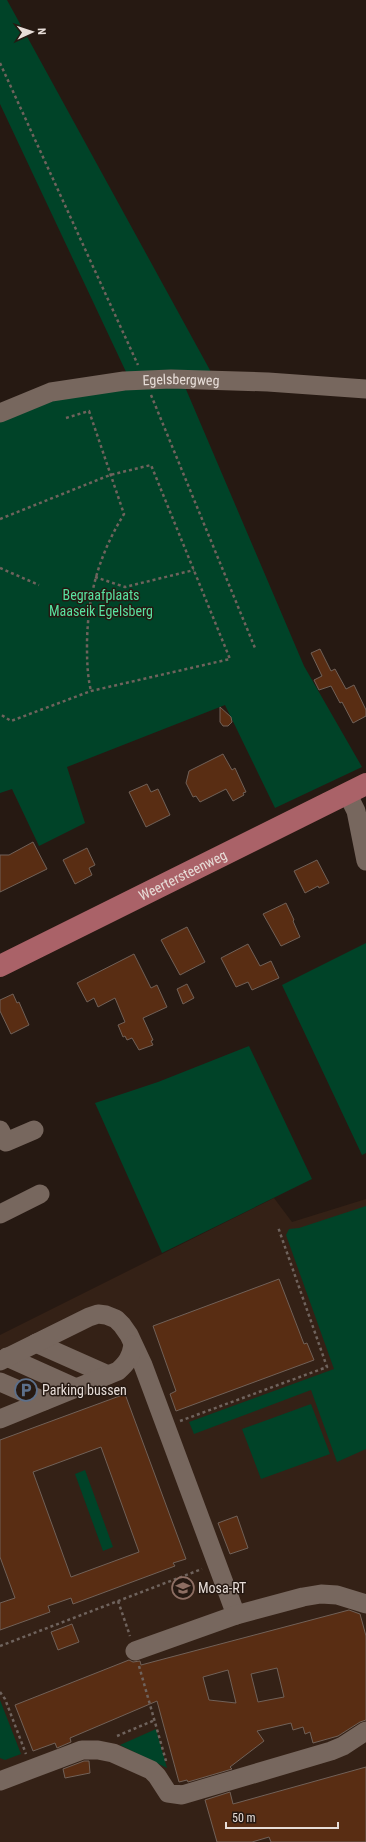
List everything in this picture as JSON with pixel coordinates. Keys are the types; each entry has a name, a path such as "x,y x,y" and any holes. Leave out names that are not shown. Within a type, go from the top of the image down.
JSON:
{"main road":[{"name":"Weertersteenweg","path":"0,966 356,789"}],"street":[{"name":"Egelsbergweg","path":"0,413 51,392 124,381 171,379 268,382 366,389"},
{"path":"356,789 356,811 366,861"},
{"path":"0,1130 6,1142 34,1130"},
{"path":"0,1214 40,1194"},
{"path":"13,1356 89,1317 98,1314 116,1318 122,1325 143,1365 236,1615"},
{"path":"0,1395 47,1399 118,1370 126,1364 131,1355 133,1345"},
{"path":"13,1356 47,1399"},
{"path":"13,1356 47,1399"},
{"path":"0,1382 47,1399"},
{"path":"135,1651 236,1615 303,1597 321,1594 337,1595 366,1604"},
{"path":"0,1781 82,1750 98,1750 112,1753 151,1770 157,1776 168,1793 182,1795 343,1746 366,1731"}],"path":[{"path":"0,63 145,380 255,648"},
{"path":"66,418 89,411 124,514 111,535 95,577 88,615 87,674 91,691"},
{"path":"0,519 110,475 152,465 230,659 91,691 11,720 0,714"},
{"path":"0,568 39,585"},
{"path":"95,577 125,587 194,570"},
{"path":"178,1422 327,1367 278,1227"},
{"path":"0,1646 205,1568"},
{"path":"118,1601 135,1651 167,1766"},
{"path":"0,1692 5,1699 31,1770"},
{"path":"112,1753 109,1739 155,1720"}],"shaded area":[{"name":"Mosa-RT","path":"274,1198 292,1222 366,1199 366,1842 0,1842 0,1335"}],"green space":[{"path":"0,0 7,0 211,372 127,374 0,104"},
{"name":"Begraafplaats Maaseik Egelsberg","path":"185,387 304,666 362,767 275,808 225,705 67,767 85,823 39,846 12,789 0,793 0,420 76,391"},
{"path":"366,943 366,1153 362,1155 282,985"},
{"path":"249,1046 312,1179 162,1253 95,1103 158,1082"},
{"path":"366,1206 366,1449 337,1462 311,1390 194,1434 189,1422 334,1369 286,1235 289,1229 299,1228"},
{"path":"311,1404 330,1454 261,1479 242,1429"},
{"path":"85,1470 113,1547 103,1551 75,1474"},
{"path":"0,1700 21,1754 5,1760 0,1758"},
{"path":"156,1729 167,1768 120,1745"}],"building":[{"path":"320,649 331,671 335,669 346,689 354,685 366,710 366,716 353,723 342,702 340,703 331,686 319,690 314,680 322,676 311,653"},
{"path":"220,707 231,717 232,722 228,726 223,726 220,722"},
{"path":"223,754 232,770 235,768 246,792 243,793 244,795 233,801 226,789 200,802 196,796 193,797 186,783 189,771"},
{"path":"147,784 151,792 158,789 170,815 146,827 129,792"},
{"path":"33,842 47,869 0,892 0,855 9,855"},
{"path":"87,848 95,865 89,868 92,875 75,884 63,860"},
{"path":"317,860 329,883 319,888 318,886 305,893 294,871"},
{"path":"286,903 300,937 281,946 263,914"},
{"path":"187,927 205,962 180,975 161,940"},
{"path":"248,944 260,966 271,961 279,978 252,990 248,982 236,987 221,958"},
{"path":"134,954 151,988 157,985 167,1007 143,1018 153,1040 151,1041 153,1045 139,1050 132,1038 127,1040 125,1036 123,1037 118,1025 125,1022 115,998 98,1007 94,998 87,1002 77,983"},
{"path":"187,984 194,998 183,1004 177,989"},
{"path":"13,994 17,1003 19,1002 29,1025 11,1034 0,1011 0,1000"},
{"path":"279,1279 304,1344 307,1343 314,1360 176,1411 170,1394 176,1391 153,1326"},
{"path":"125,1394 186,1559 173,1563 175,1566 73,1604 71,1598 48,1606 50,1612 0,1630 0,1603 15,1598 0,1557 0,1440","holes":["101,1447 139,1552 71,1577 33,1472"]},
{"path":"237,1516 248,1548 230,1554 218,1523"},
{"path":"349,1610 360,1614 366,1636 366,1720 360,1722 338,1736 313,1743 310,1732 305,1734 303,1727 293,1730 291,1723 257,1731 264,1741 230,1767 232,1769 188,1782 187,1780 179,1782 157,1701 70,1738 71,1742 57,1748 55,1743 33,1751 15,1705 129,1660 133,1662 140,1661 141,1665","holes":["277,1668 284,1697 258,1702 251,1674","228,1670 236,1703 209,1700 203,1677"]},
{"path":"72,1624 79,1642 58,1650 51,1632"},
{"path":"84,1761 89,1761 90,1773 65,1778 63,1769"},
{"path":"366,1767 366,1842 271,1842 269,1837 252,1842 217,1842 205,1800 230,1792 233,1804"}],"place":[{"name":"Parking bussen","path":"26,1390"},
{"name":"Mosa-RT","path":"183,1588"}]}
